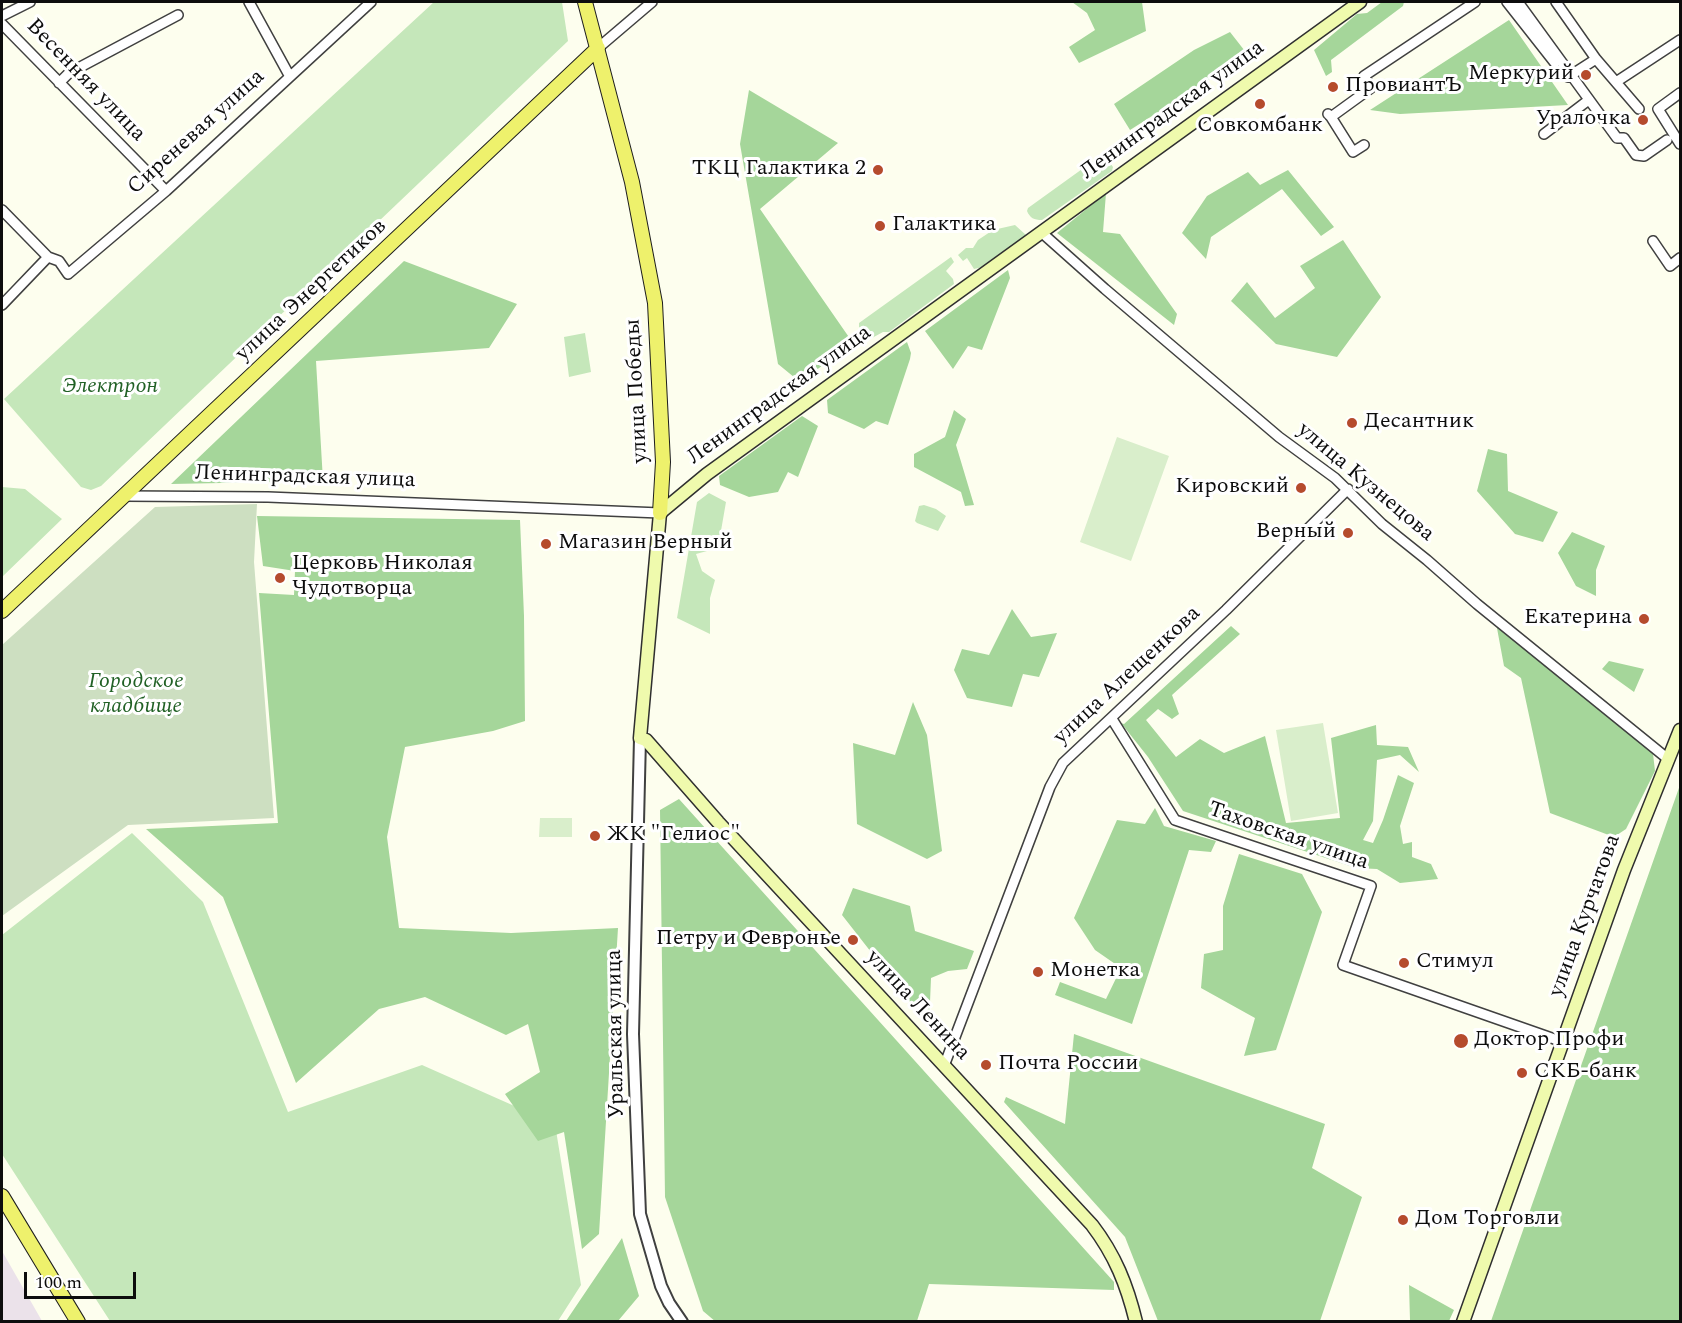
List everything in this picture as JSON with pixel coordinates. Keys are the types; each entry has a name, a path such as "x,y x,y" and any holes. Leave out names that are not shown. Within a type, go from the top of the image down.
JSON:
{"main road":[{"name":"улица Победы","path":"585,2 632,182 655,303 663,462 639,738"},
{"name":"Ленинградская улица","path":"660,513 707,474 1360,2"},
{"name":"улица Энергетиков","path":"2,611 598,48"},
{"name":"улица Курчатова","path":"1463,1322 1624,870 1680,730"},
{"name":"улица Ленина","path":"639,738 646,740 718,822 1102,1239 1125,1283 1136,1322"},
{"path":"2,1196 78,1322"}],"street":[{"path":"2,16 30,2"},
{"path":"249,2 289,75"},
{"name":"Сиреневая улица","path":"48,257 59,261 68,274 125,223 166,191 370,2"},
{"name":"улица Энергетиков","path":"598,48 652,2"},
{"path":"1364,145 1353,152 1329,115 1371,88 1364,76 1475,2"},
{"path":"1507,2 1617,138 1624,138 1636,155 1644,156 1667,140"},
{"path":"1518,2 1618,146"},
{"path":"1556,2 1596,59 1639,109"},
{"path":"59,83 69,73 178,15"},
{"name":"Весенняя улица","path":"2,24 166,191"},
{"path":"1616,82 1680,40"},
{"path":"1569,76 1596,59"},
{"path":"1680,93 1658,109 1680,144"},
{"path":"1544,134 1586,102"},
{"path":"2,210 48,257 2,305"},
{"name":"улица Кузнецова","path":"1041,232 1279,437 1348,489 1382,524 1428,560 1477,604 1668,759"},
{"path":"1653,241 1670,266 1680,258"},
{"name":"улица Алещенкова","path":"944,1066 1050,787 1063,763 1227,610 1348,489"},
{"name":"Ленинградская улица","path":"125,496 268,496 660,513"},
{"name":"Таховская улица","path":"1112,719 1175,820 1371,886 1343,964 1563,1042"},
{"name":"Уральская улица","path":"639,738 633,1034 640,1214 661,1286 682,1322"}],"shaded area":[{"path":"2,1251 42,1321 2,1321"}],"green space":[{"name":"Электрон","path":"434,2 562,2 568,41 101,486 91,490 81,487 4,399"},
{"path":"1072,2 1142,2 1146,31 1079,63 1069,47 1095,30 1087,13"},
{"path":"1382,2 1404,2 1403,6 1331,60 1332,72 1326,76 1314,50 1357,14 1367,13"},
{"path":"1509,20 1568,105 1400,114 1370,110"},
{"path":"1230,32 1248,55 1130,130 1114,104 1194,50"},
{"path":"749,90 838,143 760,209 853,343 800,382 778,364 740,144"},
{"path":"1103,154 1113,167 1112,171 1042,220 1029,215 1028,208"},
{"path":"1288,170 1334,227 1321,236 1282,189 1211,237 1206,259 1182,233 1207,196 1248,172 1260,185"},
{"path":"1106,193 1103,232 1120,234 1177,314 1174,325 1057,233"},
{"path":"1015,225 1026,235 983,267 974,269 967,258 963,261 958,255 966,248 973,248 978,240 993,230"},
{"path":"1343,240 1381,297 1337,357 1276,344 1231,301 1247,282 1275,318 1315,288 1300,266"},
{"path":"951,257 954,262 946,271 954,284 889,332 883,332 872,338 859,327 859,323"},
{"path":"404,261 517,304 489,348 316,361 323,481 171,484"},
{"path":"1008,270 1010,278 982,350 968,346 953,369 925,331"},
{"path":"585,333 591,372 569,377 564,337"},
{"path":"907,342 911,353 910,359 888,425 876,421 864,429 828,413 827,400"},
{"path":"954,410 966,419 956,445 974,505 965,506 961,492 914,467 914,454 945,437"},
{"path":"802,416 818,426 798,477 788,472 778,492 749,497 720,485 719,476"},
{"path":"1117,437 1169,456 1131,561 1080,542"},
{"path":"1488,449 1507,454 1508,491 1558,512 1543,542 1515,534 1477,491"},
{"path":"2,487 25,489 62,519 2,577"},
{"path":"709,493 726,502 718,548 696,554 702,571 715,580 710,598 710,634 677,618 697,502"},
{"name":"Городское кладбище","path":"257,504 254,562 274,818 128,825 2,916 2,645 155,507"},
{"path":"924,505 946,516 938,531 915,521 919,506"},
{"path":"257,516 520,520 525,721 493,731 405,747 387,837 399,928 511,933 618,928 599,1234 582,1249 564,1132 538,1141 505,1094 540,1072 528,1024 506,1035 425,997 379,1009 296,1083 223,897 146,829 278,823 259,593 294,595 295,571 263,566"},
{"path":"1572,532 1605,546 1596,570 1596,596 1576,586 1558,553"},
{"path":"1012,609 1031,637 1057,633 1039,677 1023,674 1012,707 967,698 954,670 962,649 989,655"},
{"path":"1494,612 1652,745 1655,771 1626,829 1614,837 1550,813 1521,678 1504,666"},
{"path":"1231,626 1240,634 1172,695 1179,714 1172,719 1158,709 1146,720 1176,757 1200,739 1224,753 1265,736 1286,823 1340,818 1331,738 1376,725 1377,745 1408,747 1419,772 1400,755 1377,760 1373,821 1363,840 1373,843 1398,775 1414,783 1400,826 1403,844 1412,842 1412,857 1431,864 1438,879 1400,883 1377,869 1356,868 1183,811 1148,757 1121,723 1124,724"},
{"path":"1609,661 1644,669 1634,692 1602,669"},
{"path":"913,702 927,735 942,851 927,859 857,824 853,743 895,755"},
{"path":"1323,723 1338,813 1291,821 1276,730"},
{"path":"1680,785 1680,1321 1491,1321"},
{"path":"679,799 1114,1282 1114,1290 929,1284 917,1321 716,1322 703,1311 665,1197 660,810"},
{"path":"1155,808 1164,826 1216,841 1211,852 1189,850 1132,1024 1055,995 1060,982 1106,999 1121,968 1095,950 1074,918 1117,820 1145,824"},
{"path":"540,818 572,818 572,837 539,837"},
{"path":"132,833 203,902 288,1112 422,1065 555,1124 581,1285 558,1321 110,1321 2,1154 2,935"},
{"path":"1239,854 1302,874 1322,912 1276,1050 1244,1056 1255,1018 1201,988 1204,954 1223,950 1223,906"},
{"path":"853,888 910,906 915,931 974,951 967,969 948,971 931,978 929,1026 842,915"},
{"path":"1074,1034 1325,1124 1312,1168 1362,1197 1320,1321 1158,1321 1125,1237 1004,1102 1006,1097 1065,1124"},
{"path":"622,1238 639,1296 618,1321 566,1321"},
{"path":"1409,1285 1454,1310 1449,1321 1403,1321 1410,1320"}],"place":[{"name":"Меркурий","path":"1586,75"},
{"name":"ПровиантЪ","path":"1333,87"},
{"name":"Совкомбанк","path":"1260,104"},
{"name":"Уралочка","path":"1643,120"},
{"name":"ТКЦ Галактика 2","path":"878,170"},
{"name":"Галактика","path":"880,226"},
{"name":"Десантник","path":"1352,423"},
{"name":"Кировский","path":"1301,488"},
{"name":"Верный","path":"1348,533"},
{"name":"Магазин Верный","path":"546,544"},
{"name":"Церковь Николая Чудотворца","path":"280,578"},
{"name":"Екатерина","path":"1644,619"},
{"name":"ЖК \"Гелиос\"","path":"595,836"},
{"name":"Петру и Февронье","path":"853,940"},
{"name":"Стимул","path":"1404,963"},
{"name":"Монетка","path":"1038,972"},
{"name":"Доктор Профи","path":"1461,1041"},
{"name":"Почта России","path":"986,1065"},
{"name":"СКБ-банк","path":"1522,1073"},
{"name":"Дом Торговли","path":"1403,1220"}]}
